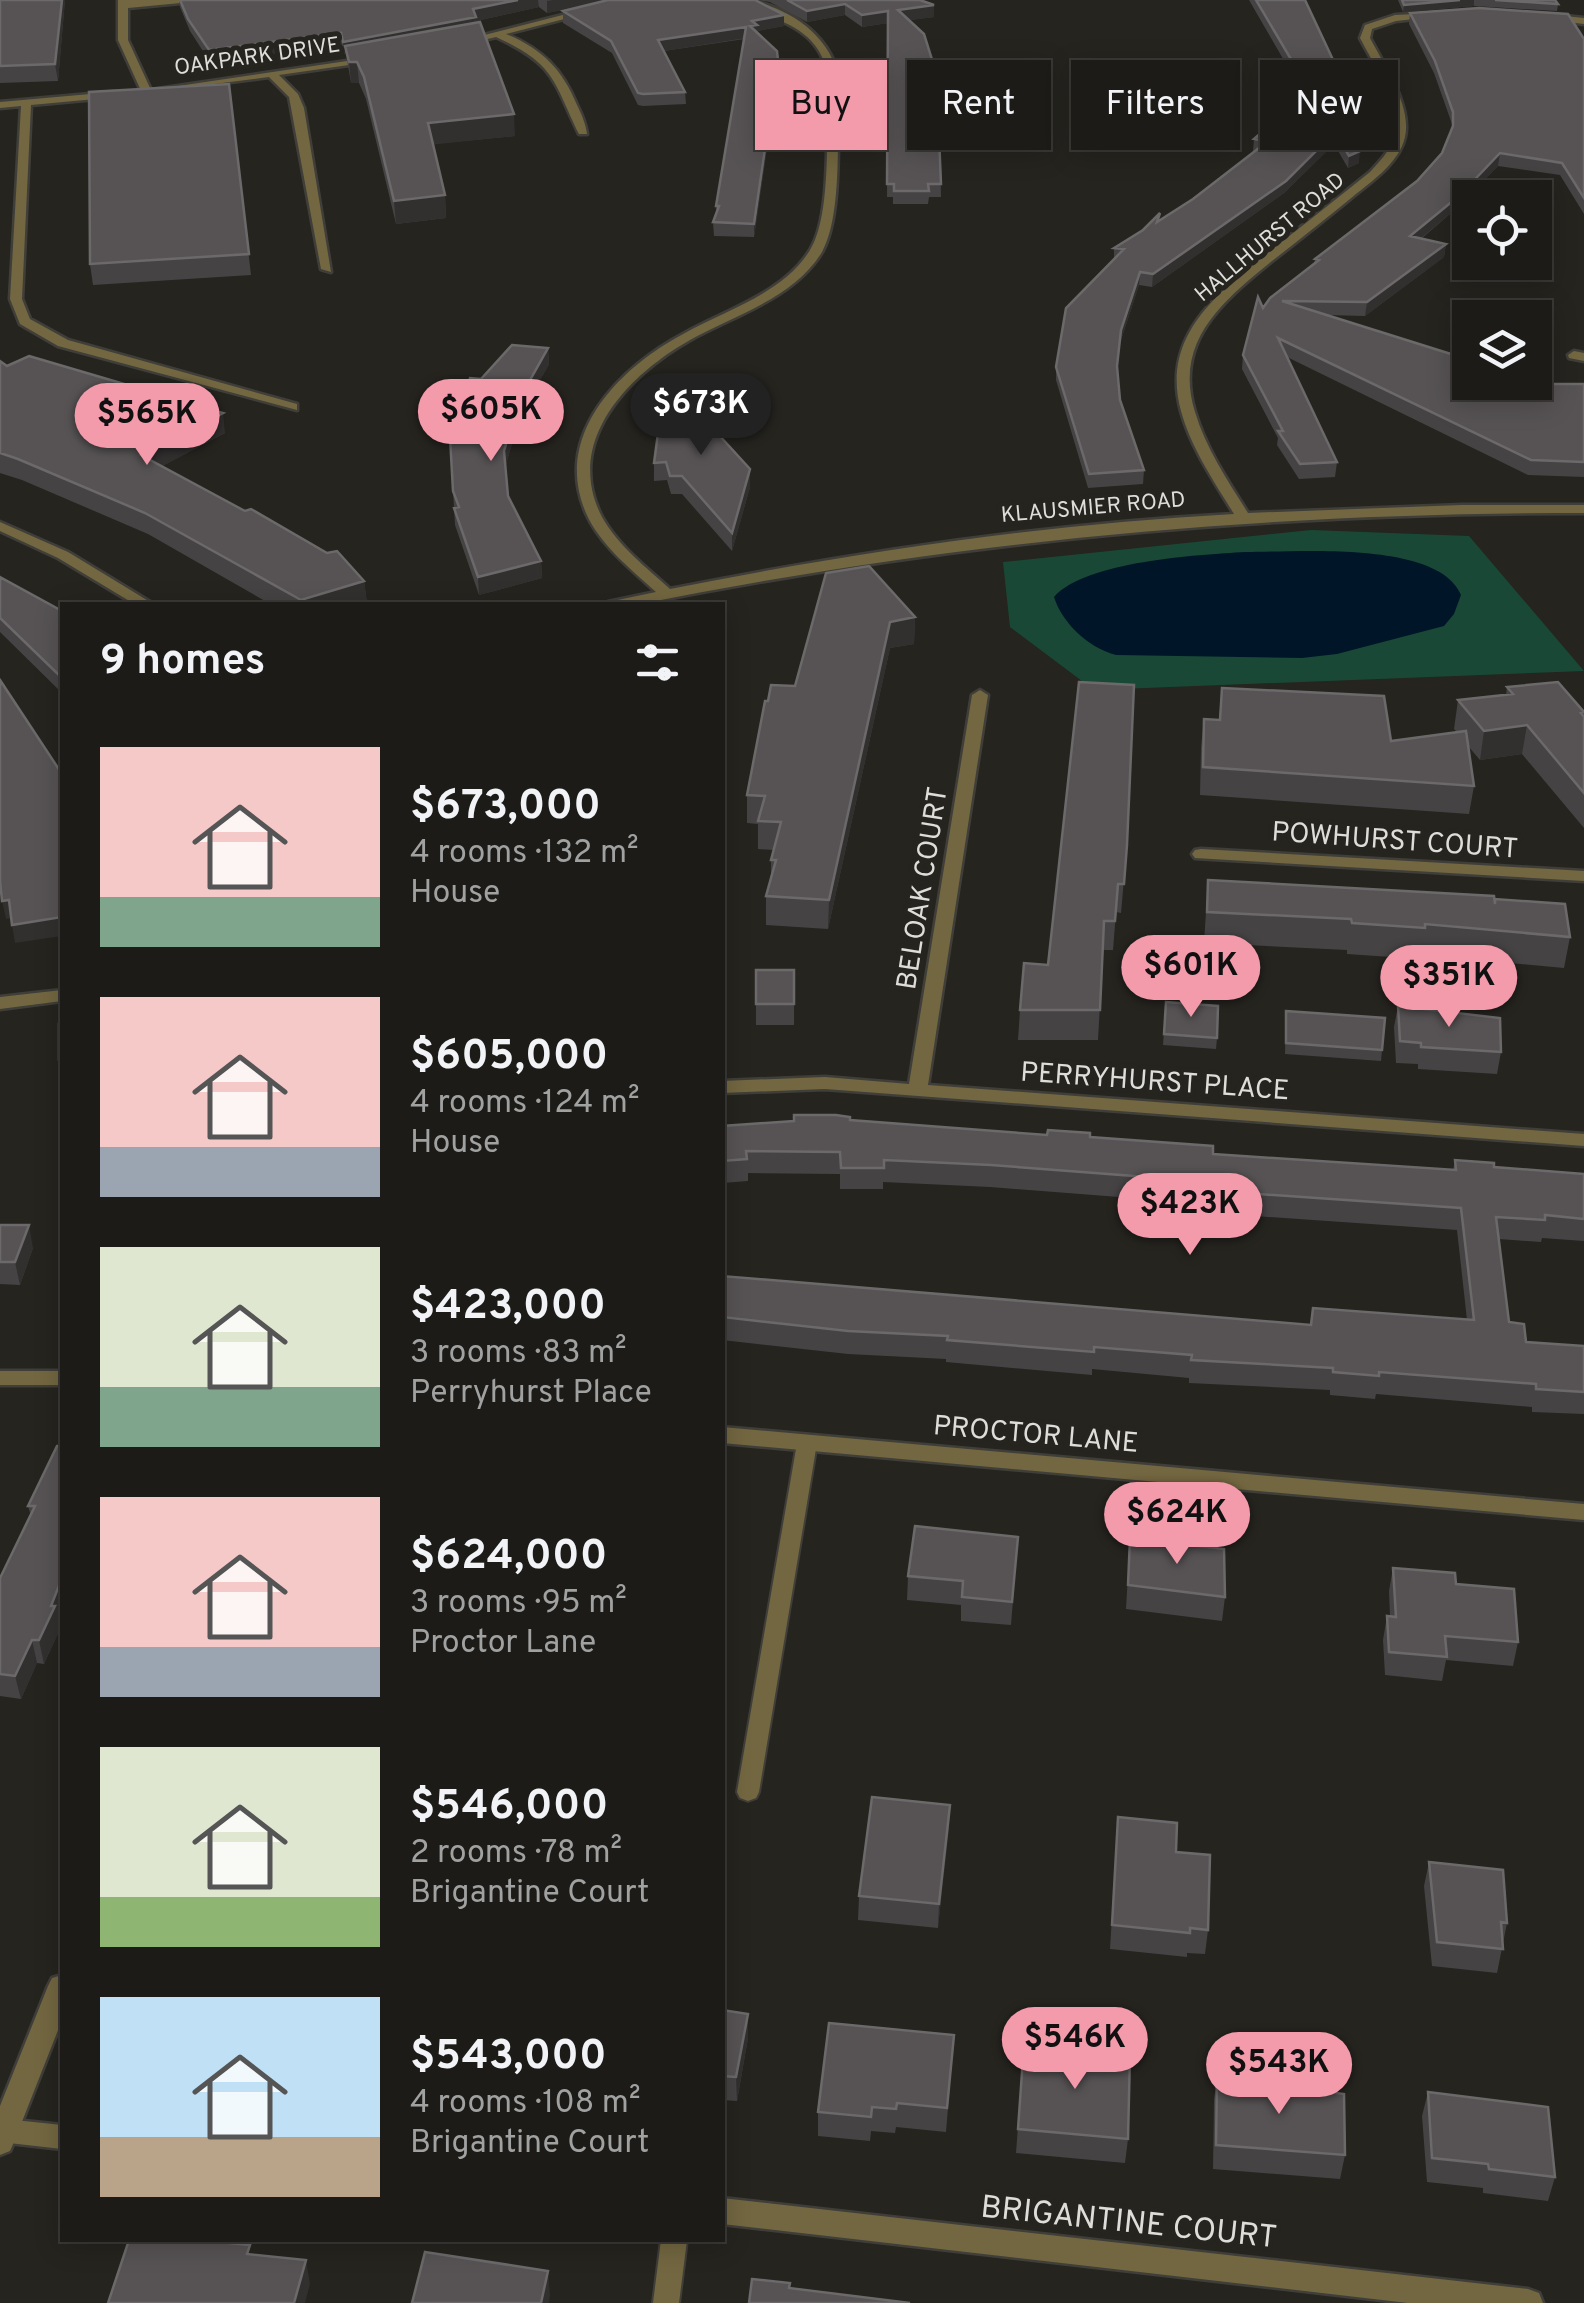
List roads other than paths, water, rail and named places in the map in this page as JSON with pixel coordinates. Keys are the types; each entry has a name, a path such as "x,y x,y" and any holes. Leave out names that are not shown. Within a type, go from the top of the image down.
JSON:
{"street":[{"path":"146,91 123,40 123,3 207,0"},
{"path":"444,45 633,0"},
{"path":"666,594 622,552 592,511 583,459 593,425 611,395 646,362 756,302 800,270 816,250 825,227 834,78 831,58 819,42 798,26 740,0"},
{"name":"HALLHURST ROAD","path":"1243,516 1186,414 1182,369 1189,342 1201,318 1220,298 1374,174 1392,152 1400,133 1398,117 1366,38 1368,27 1395,18 1454,16"},
{"path":"1532,17 1584,21"},
{"path":"498,34 527,46 553,64 584,132"},
{"name":"OAKPARK DRIVE","path":"0,105 146,91 382,57"},
{"path":"273,75 294,96 299,108 327,268"},
{"path":"26,103 16,299 24,322 62,343 292,408"},
{"name":"KLAUSMIER ROAD","path":"627,602 932,546 1243,516 1584,508"},
{"path":"0,526 63,555 141,602"},
{"name":"BELOAK COURT","path":"918,1090 980,695"},
{"name":"POWHURST COURT","path":"1202,854 1584,876"},
{"path":"0,1002 60,996"},
{"name":"PERRYHURST PLACE","path":"725,1087 825,1083 1584,1140"},
{"path":"0,1378 56,1381"},
{"name":"PROCTOR LANE","path":"725,1434 1584,1512"},
{"path":"60,1991 2,2137 60,2137"},
{"name":"BRIGANTINE COURT","path":"725,2211 1528,2303"}],"lane":[{"path":"748,1792 807,1443"},
{"path":"666,2303 674,2242"}],"water":[{"path":"1330,551 1396,557 1425,565 1447,577 1461,595 1444,626 1337,654 1302,658 1116,655 1096,647 1078,633 1063,616 1054,597 1069,585 1116,568 1172,558"}]}
